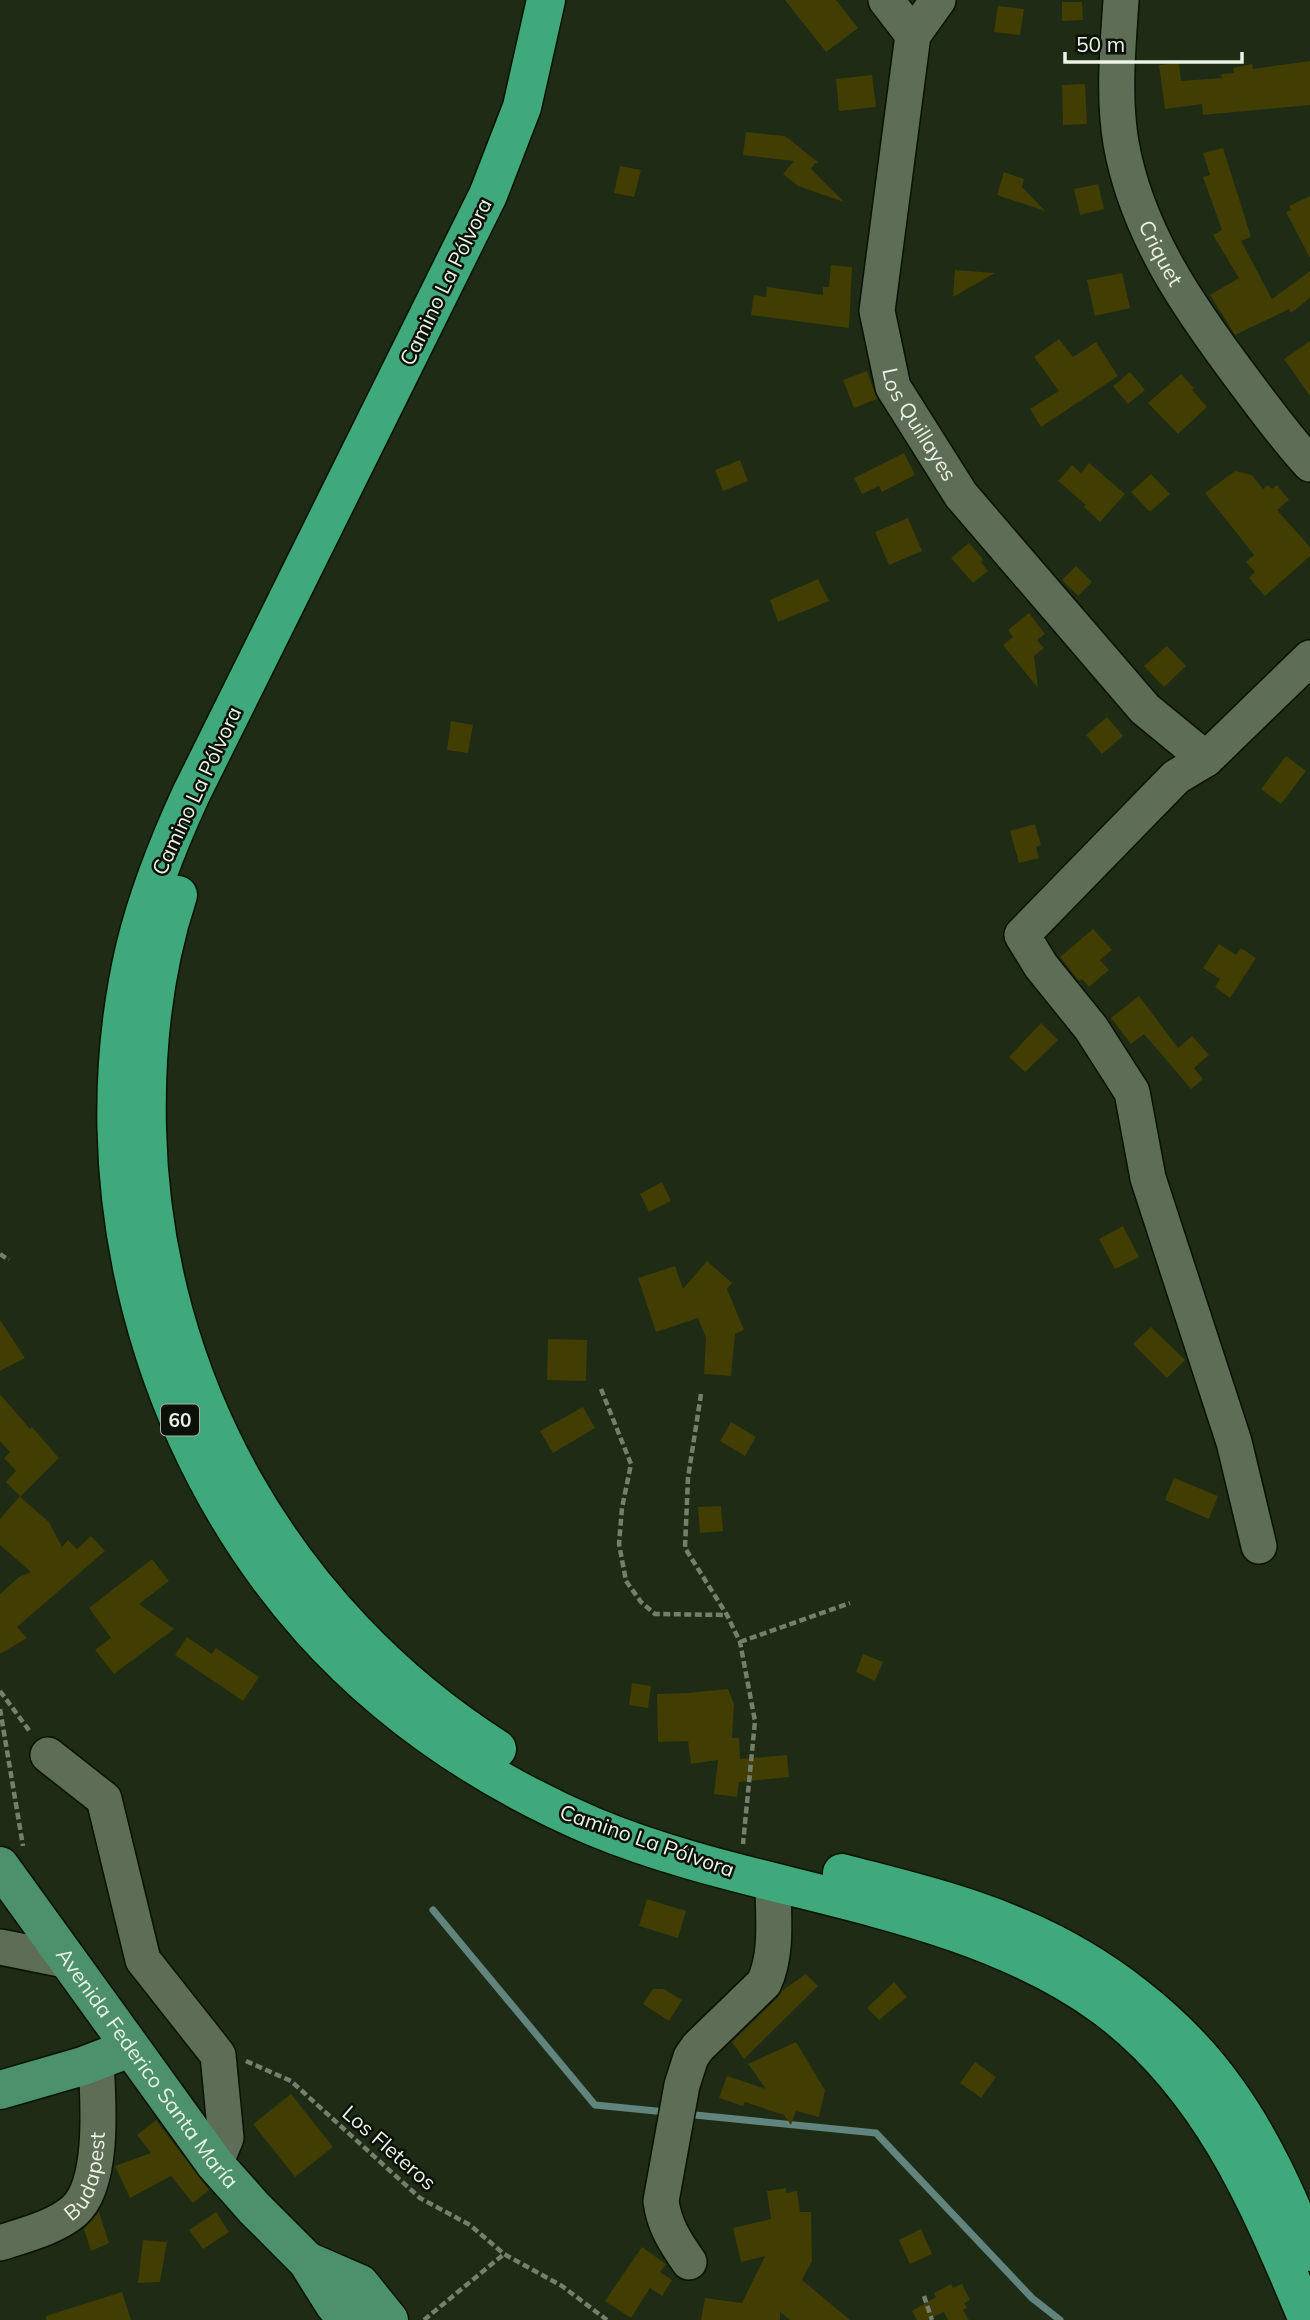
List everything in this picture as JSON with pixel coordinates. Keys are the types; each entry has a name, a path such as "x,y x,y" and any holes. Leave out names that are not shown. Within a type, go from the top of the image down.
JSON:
{"highway":[{"name":"Camino La Pólvora","path":"546,0 522,107 488,195 191,794 162,861 136,946 123,1018 117,1096 120,1185 137,1292 154,1353 172,1404 200,1464 224,1509 275,1585 309,1626 391,1705 437,1741 507,1786 552,1808 629,1840 707,1865 866,1906 984,1943 1049,1972 1108,2010 1160,2056 1208,2115 1253,2195 1308,2320"},
{"name":"Camino La Pólvora","path":"571,0 553,87 519,186 221,791 181,888 160,961 149,1042 146,1112 151,1198 162,1269 194,1379 240,1476 279,1539 310,1580 360,1637 431,1702 468,1730 532,1769 618,1809 670,1828 926,1895 973,1910 1058,1946 1121,1986 1184,2040 1205,2063 1227,2090 1275,2172 1310,2252"}],"main road":[{"name":"Avenida Federico Santa María","path":"12,1858 70,1961 113,2054 254,2208 307,2261 334,2304 365,2316"},
{"path":"0,2090 113,2054"}],"street":[{"path":"886,0 913,35"},
{"name":"Los Quillayes","path":"938,0 913,35 877,311 893,387 961,495 1145,709 1206,759"},
{"name":"Criquet","path":"1121,0 1118,114 1126,168 1142,218 1199,322 1310,464"},
{"path":"1259,1546 1234,1442 1148,1178 1132,1092 1091,1028 1041,966 1022,934 1176,777 1206,759 1310,658"},
{"path":"48,1755 104,1799 144,1960 218,2055 226,2138 215,2164"},
{"path":"689,2262 669,2231 661,2201 683,2078 698,2047 756,1993 770,1972 774,1883"},
{"path":"0,1947 70,1961"},
{"name":"Budapest","path":"0,2243 49,2226 74,2211 86,2196 93,2172 97,2129 113,2054"}],"path":[{"path":"0,1254 9,1260"},
{"path":"601,1389 631,1464 622,1508 619,1544 626,1581 641,1602 655,1614 727,1615"},
{"path":"701,1394 688,1478 685,1548 727,1615 740,1642 755,1721 743,1848"},
{"path":"740,1642 850,1603"},
{"path":"0,1691 48,1755"},
{"path":"0,1709 12,1858"},
{"name":"Los Fleteros","path":"218,2055 244,2060 291,2081 420,2198 470,2225 504,2254 562,2286 607,2320"},
{"path":"425,2320 504,2254"},
{"path":"924,2296 932,2320"}],"building":[{"path":"785,0 836,0 858,28 826,52"},
{"path":"1062,2 1082,2 1083,20 1062,21"},
{"path":"998,6 1024,9 1020,35 994,32"},
{"path":"1310,61 1310,105 1203,115 1202,104 1165,109 1159,65 1179,63 1181,81 1222,78 1221,74 1234,73 1233,68 1252,64 1253,69"},
{"path":"872,75 876,107 839,111 836,79"},
{"path":"1085,84 1087,124 1063,125 1062,85"},
{"path":"746,132 785,136 819,163 815,163 811,169 844,202 798,186 783,174 794,161 743,155"},
{"path":"1223,148 1251,237 1241,241 1272,299 1310,271 1310,298 1291,313 1289,309 1235,335 1210,295 1239,278 1213,235 1222,230 1203,177 1210,175 1203,153"},
{"path":"620,166 641,170 634,197 614,193"},
{"path":"1004,172 1024,179 1022,187 1045,211 997,195"},
{"path":"1098,184 1104,209 1080,215 1074,189"},
{"path":"1310,196 1310,258 1286,212 1291,210 1289,206"},
{"path":"831,265 852,267 849,328 751,315 754,295 766,297 767,287 823,295 823,287 829,287"},
{"path":"955,270 995,273 953,297"},
{"path":"1122,273 1130,308 1095,316 1087,280"},
{"path":"1059,339 1073,357 1096,342 1118,376 1041,427 1030,409 1059,391 1034,357"},
{"path":"1310,341 1310,396 1284,359"},
{"path":"867,371 877,399 854,408 843,380"},
{"path":"1130,372 1145,390 1128,404 1113,386"},
{"path":"1181,374 1207,407 1178,434 1148,403"},
{"path":"904,453 915,475 882,492 879,486 862,494 854,478"},
{"path":"740,460 748,481 723,491 715,470"},
{"path":"1089,463 1125,494 1100,522 1084,507 1086,505 1058,481 1072,465 1081,473"},
{"path":"1235,471 1252,475 1263,489 1268,485 1272,489 1277,485 1289,500 1277,510 1310,547 1310,556 1265,596 1249,578 1255,572 1246,562 1254,555 1205,493"},
{"path":"1151,474 1170,494 1150,512 1131,492"},
{"path":"908,518 922,551 889,565 875,532"},
{"path":"969,543 983,559 981,562 988,571 973,583 951,558"},
{"path":"1076,566 1092,582 1078,596 1062,580"},
{"path":"818,579 829,601 778,622 770,600"},
{"path":"1029,613 1045,634 1037,640 1044,648 1034,656 1038,688 1003,645 1013,637 1008,630"},
{"path":"1167,646 1186,666 1164,687 1144,666"},
{"path":"1107,717 1123,736 1102,754 1086,735"},
{"path":"451,721 473,725 468,753 447,750"},
{"path":"1286,756 1306,771 1281,804 1261,789"},
{"path":"1035,824 1041,845 1036,847 1039,858 1019,863 1010,831"},
{"path":"1093,929 1112,950 1100,960 1109,970 1089,987 1082,979 1079,981 1060,957"},
{"path":"1219,944 1236,955 1241,948 1256,958 1230,998 1215,987 1220,979 1203,968"},
{"path":"1139,996 1178,1048 1192,1036 1209,1055 1194,1068 1203,1079 1191,1089 1144,1034 1131,1044 1111,1018"},
{"path":"1041,1023 1058,1040 1025,1072 1009,1057"},
{"path":"662,1182 671,1201 649,1212 640,1194"},
{"path":"1123,1226 1139,1257 1115,1269 1099,1239"},
{"path":"707,1261 732,1283 727,1289 744,1330 735,1334 731,1376 704,1374 706,1338 698,1318 656,1332 638,1278 675,1266 683,1289"},
{"path":"0,1320 25,1358 0,1371"},
{"path":"1151,1327 1185,1360 1167,1378 1133,1344"},
{"path":"548,1339 587,1340 586,1381 547,1380"},
{"path":"0,1394 59,1458 20,1497 49,1522 62,1547 68,1540 77,1549 91,1536 105,1551 17,1627 27,1638 0,1654 0,1594 19,1577 31,1572 0,1545 0,1519 20,1496 6,1482 16,1471 4,1458 10,1452 0,1441"},
{"path":"583,1407 595,1428 553,1453 540,1431"},
{"path":"731,1422 756,1437 745,1456 720,1441"},
{"path":"1174,1478 1218,1496 1209,1519 1165,1500"},
{"path":"721,1506 723,1531 700,1533 698,1507"},
{"path":"152,1559 169,1581 139,1604 174,1629 114,1674 95,1650 111,1638 89,1608"},
{"path":"187,1637 212,1654 216,1648 259,1677 243,1701 175,1655"},
{"path":"863,1654 883,1662 875,1681 856,1672"},
{"path":"632,1683 651,1686 648,1708 629,1705"},
{"path":"728,1689 734,1704 732,1738 739,1738 740,1759 787,1755 789,1777 739,1782 737,1797 714,1794 718,1760 691,1764 688,1741 658,1742 657,1694"},
{"path":"647,1899 686,1911 678,1938 639,1926"},
{"path":"806,1974 818,1986 744,2059 732,2042 783,1990"},
{"path":"894,1982 907,1997 879,2020 867,2008"},
{"path":"653,1989 664,1989 682,2000 669,2021 643,2004"},
{"path":"796,2042 825,2090 819,2117 796,2111 791,2125 784,2115 745,2102 743,2106 719,2098 727,2076 766,2089 748,2064"},
{"path":"975,2062 996,2077 981,2098 960,2083"},
{"path":"291,2094 333,2147 295,2177 253,2124"},
{"path":"156,2120 209,2190 193,2203 171,2176 130,2198 115,2166 151,2153 137,2135"},
{"path":"786,2188 786,2193 797,2191 800,2212 811,2212 812,2261 802,2280 850,2320 790,2320 780,2312 780,2320 701,2320 705,2298 742,2303 765,2256 741,2262 733,2228 771,2219 767,2191"},
{"path":"99,2212 109,2243 91,2251 84,2229"},
{"path":"216,2212 229,2232 203,2249 189,2230"},
{"path":"921,2229 932,2254 910,2264 899,2240"},
{"path":"143,2240 167,2242 160,2282 138,2283"},
{"path":"642,2247 666,2264 660,2272 672,2280 662,2296 650,2288 631,2318 605,2301"},
{"path":"951,2284 953,2288 962,2284 970,2300 964,2303 967,2308 963,2310 969,2320 948,2320 944,2312 927,2320 917,2320 912,2311 936,2297 934,2293"},
{"path":"122,2292 131,2320 46,2320 46,2316"}],"waterway":[{"path":"433,1910 595,2105 666,2112"},
{"path":"685,2114 876,2133 1032,2298 1060,2320"}]}
